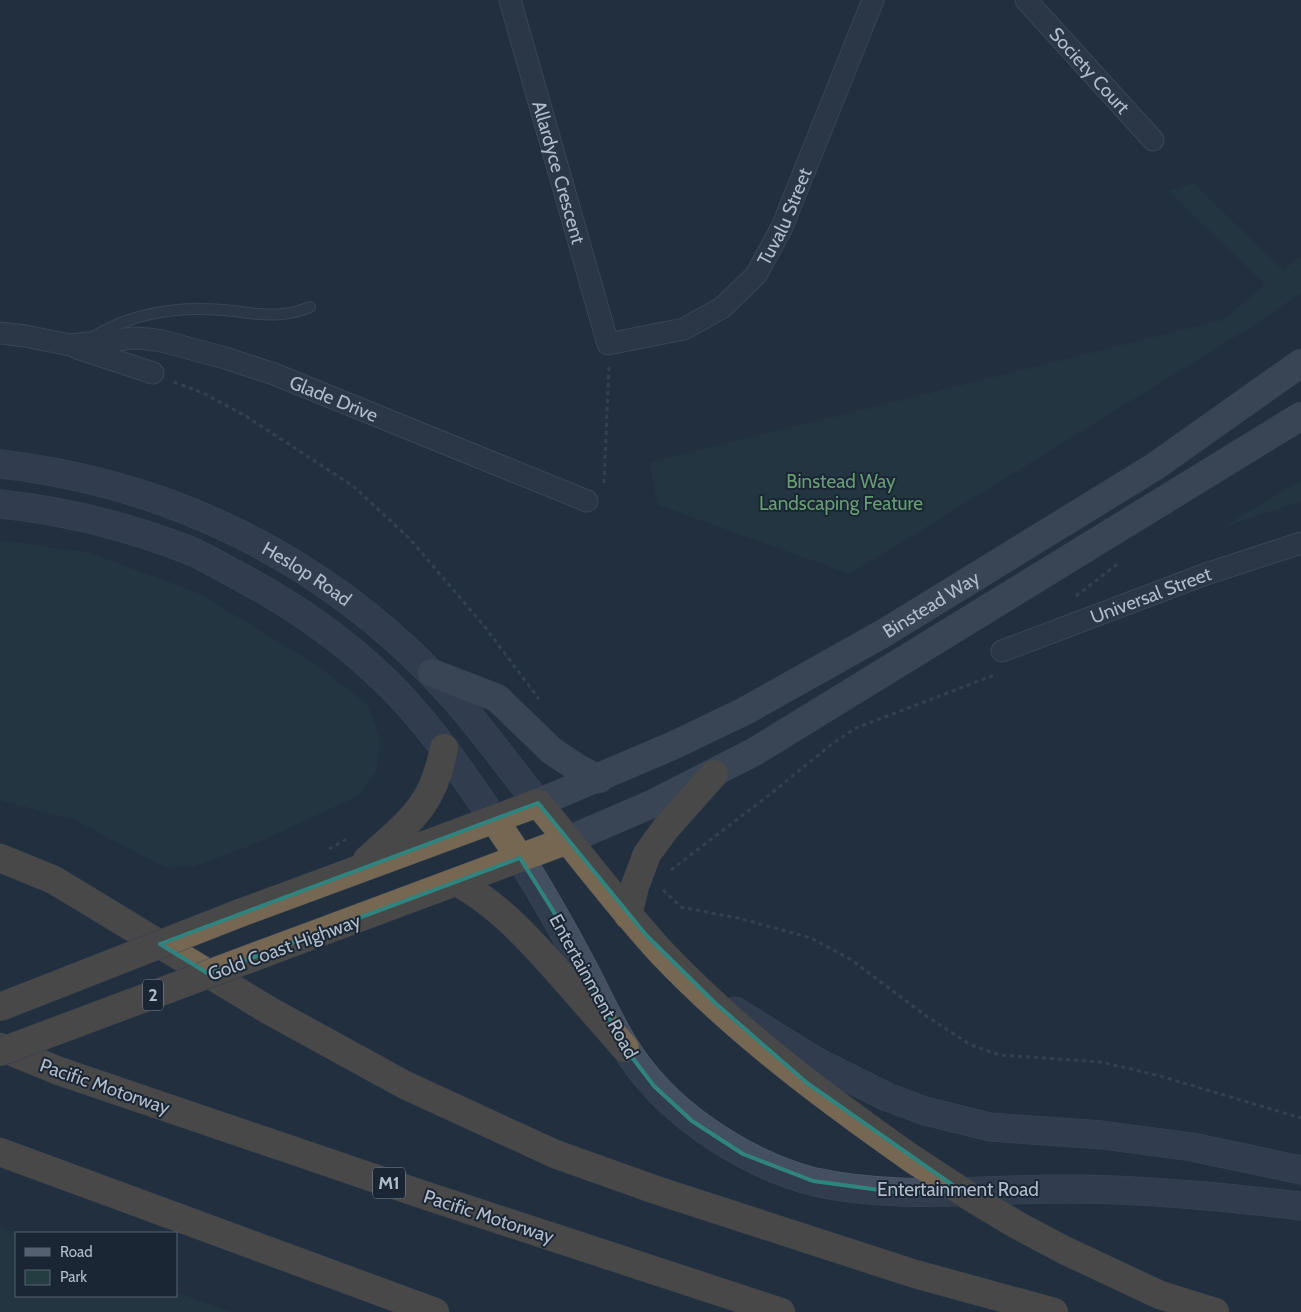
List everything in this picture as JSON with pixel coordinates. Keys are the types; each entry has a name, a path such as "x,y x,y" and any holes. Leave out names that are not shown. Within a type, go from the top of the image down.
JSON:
{"highway":[{"path":"356,870 416,816 425,803 440,769 444,748"},
{"path":"628,915 648,876 647,854 666,828 714,774"},
{"path":"538,803 628,915 678,968 747,1032 807,1083 911,1158 972,1198 1017,1224 1064,1250 1160,1294 1215,1312"},
{"name":"2","path":"0,1007 240,913 494,821 538,803"},
{"name":"Entertainment Road","path":"494,821 520,858"},
{"name":"Gold Coast Highway","path":"0,1052 568,840"},
{"path":"0,858 54,880 270,1011 405,1085 555,1154 656,1190 915,1274 1054,1312"},
{"path":"457,882 476,892 501,911 524,934 625,1048"},
{"name":"Pacific Motorway","path":"0,1047 59,1071 418,1193 781,1312"},
{"path":"0,1152 435,1312"}],"main road":[{"name":"Binstead Way","path":"538,803 599,779 744,711 884,633 1154,467 1301,363"},
{"name":"Binstead Way","path":"568,840 630,815 714,774 808,720 1301,416"},
{"path":"432,673 498,698 558,755 599,779"}],"street":[{"name":"Allardyce Crescent","path":"510,0 608,344"},
{"name":"Tuvalu Street","path":"608,344 684,329 724,308 756,275 782,227 872,0"},
{"name":"Society Court","path":"1026,0 1153,140"},
{"name":"Glade Drive","path":"0,333 75,345 153,373"},
{"name":"Glade Drive","path":"75,345 134,338 148,339 225,358 274,374 587,501"},
{"name":"Heslop Road","path":"0,464 32,468 119,487 213,520 305,570 399,642 432,673 538,803"},
{"name":"Heslop Road","path":"0,504 82,517 138,532 192,552 248,580 299,611 363,660 403,699 444,748 494,821"},
{"name":"Universal Street","path":"1002,651 1206,574 1301,543"},
{"name":"Entertainment Road","path":"520,858 557,917 625,1048 644,1074 671,1103 717,1138 766,1164 814,1181 841,1186 902,1192 1064,1189 1124,1190 1301,1206"},
{"path":"678,968 720,1001 796,1050 880,1094 925,1111 990,1127 1102,1135 1192,1147 1301,1170"}],"lane":[{"path":"75,345 106,328 144,315 195,309 283,315 310,307"}],"path":[{"path":"587,501 597,500 604,484 605,439 610,378 608,344"},
{"path":"153,373 203,393 244,415 353,486 410,539 485,627 541,700"},
{"path":"648,876 667,873 773,792 833,743 856,728 999,673"},
{"path":"648,876 681,907 738,918 811,938 850,959 926,1016 971,1045 1000,1055 1101,1062 1160,1076 1301,1118"}],"highlighted area":[{"path":"538,803 646,935 714,1002 807,1083 961,1191 902,1193 813,1181 743,1154 692,1121 654,1086 625,1048 557,917 520,858 209,974 160,944"}],"green space":[{"name":"Binstead Way Landscaping Feature","path":"1193,183 1283,270 1301,257 1301,293 1254,325 850,574 658,505 649,463 1222,320 1266,285 1168,191"},
{"path":"1301,480 1301,501 1223,527"},
{"path":"0,540 90,553 198,593 317,665 368,705 380,739 377,771 358,796 250,846 194,866 166,868 75,820 0,800"},
{"path":"0,1227 15,1233 15,1297 178,1297 178,1293 231,1312 0,1312"}]}
